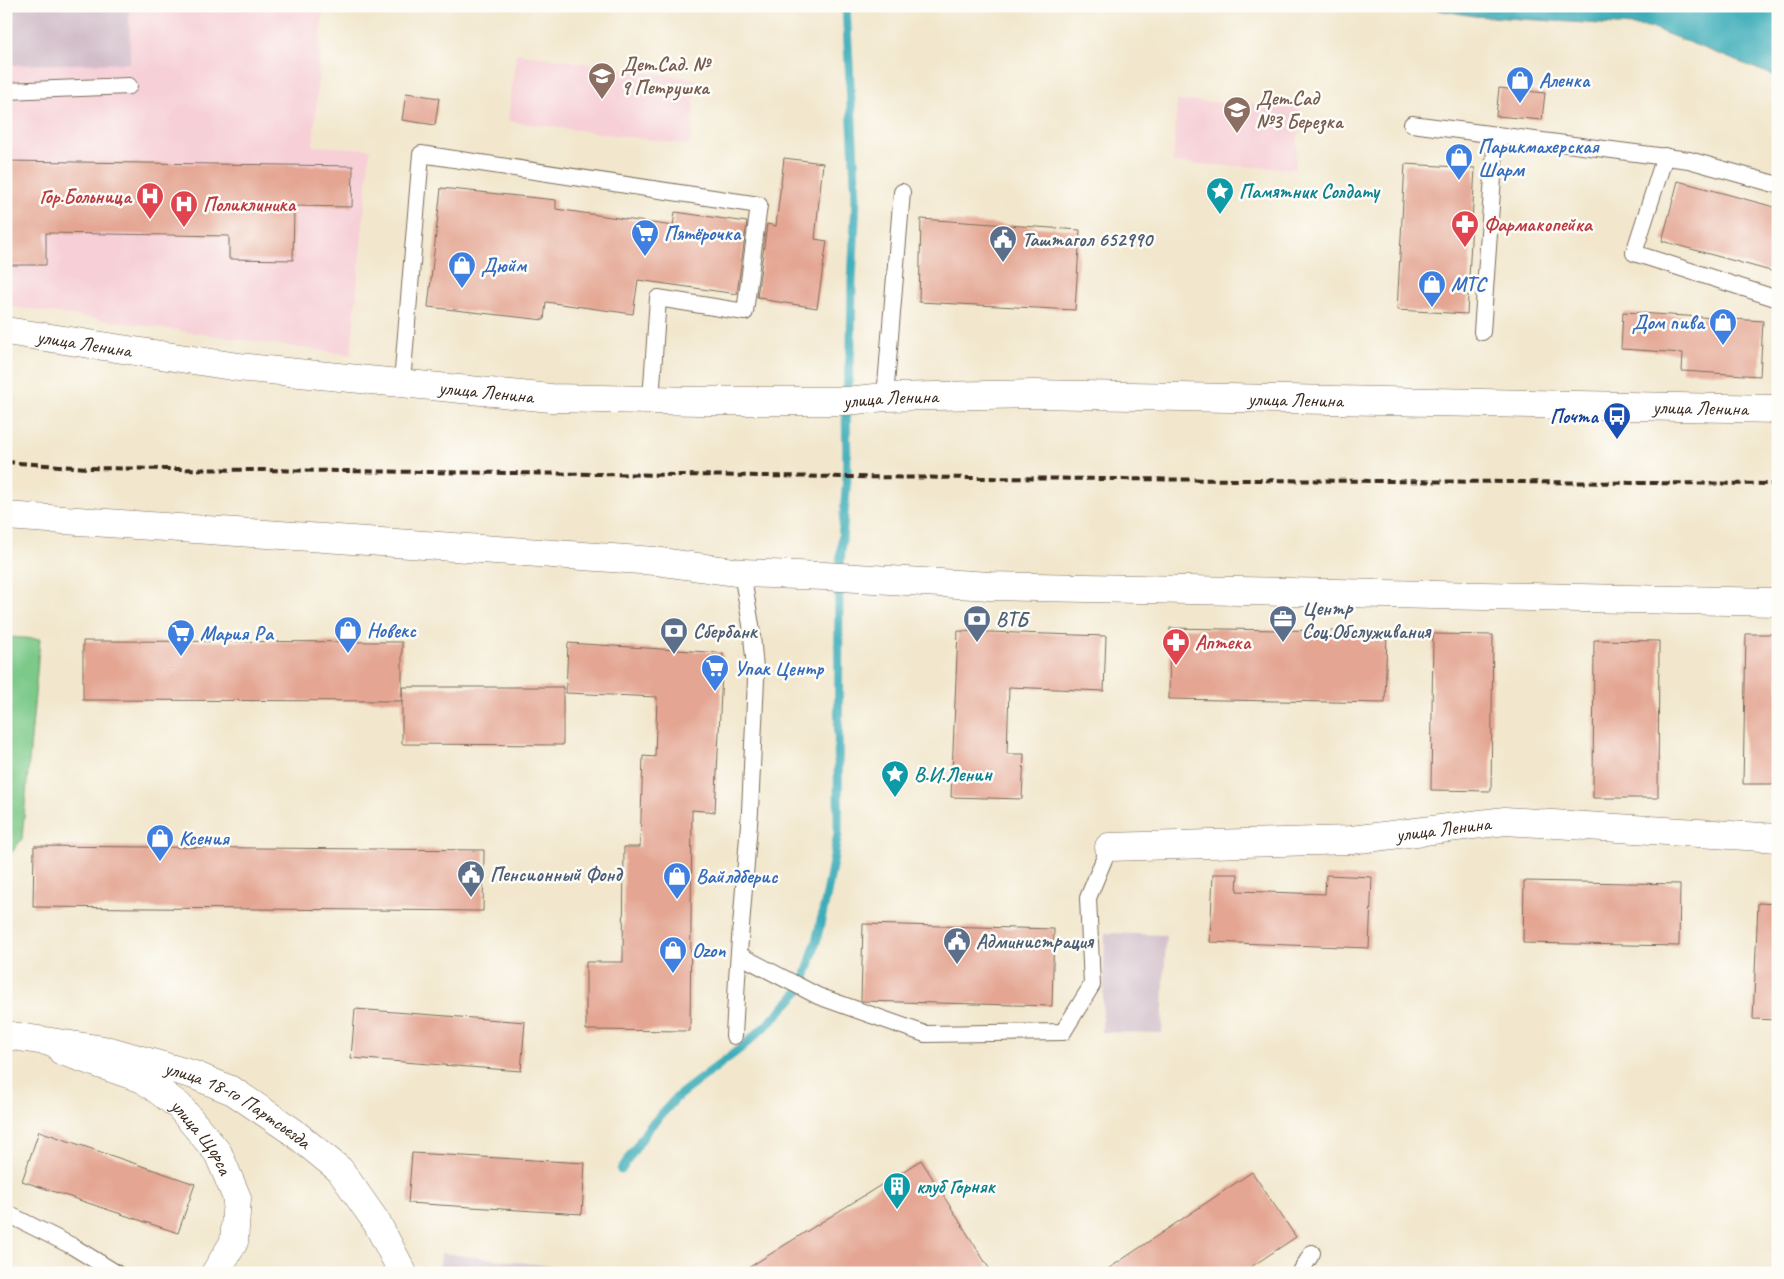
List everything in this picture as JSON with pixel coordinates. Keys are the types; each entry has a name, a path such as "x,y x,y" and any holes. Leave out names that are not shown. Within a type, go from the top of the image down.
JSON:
{"street":[{"name":"улица Ленина","path":"6,331 238,367 552,398 846,400 885,397 1035,394 1778,409"},
{"path":"6,516 655,562 742,573 990,586 1778,602"},
{"name":"улица Ленина","path":"1109,847 1351,840 1504,822 1778,838"},
{"name":"улица Щорса","path":"14,1035 143,1079 179,1106 218,1153 237,1198 234,1242 215,1273"},
{"name":"улица 18-го Партсьезда","path":"14,1035 110,1051 194,1075 233,1091 292,1131 340,1170 377,1223 403,1273"}],"lane":[{"path":"6,91 129,86"},
{"path":"1412,124 1665,156 1689,160 1778,185"},
{"path":"1482,332 1496,135"},
{"path":"402,383 421,154 759,205 745,312 658,298 651,400"},
{"path":"1665,156 1634,253 1778,299"},
{"path":"885,397 902,192"},
{"path":"734,1036 750,810 756,679 751,625 742,573"},
{"path":"739,955 818,996 925,1034 1063,1032 1092,986 1088,898 1109,847"},
{"path":"6,1213 72,1246 116,1273"},
{"path":"1300,1273 1312,1253"}],"shaded area":[{"name":"Поликлиника","path":"6,6 323,6 313,146 370,149 351,355 6,306"},
{"path":"6,6 129,6 130,63 6,65"},
{"name":"Дет.Сад. № 9 Петрушка","path":"516,53 696,79 690,145 508,121"},
{"name":"Дет.Сад №3 Березка","path":"1177,101 1301,105 1295,169 1173,163"},
{"path":"1105,933 1166,935 1162,1033 1102,1032"},
{"path":"441,1253 569,1268 568,1273 439,1273"}],"green space":[{"path":"6,637 40,639 22,839 6,860"}],"water":[{"path":"1415,6 1778,6 1778,77 1649,27 1474,16"}],"building":[{"name":"Аленка","path":"1499,88 1545,93 1542,120 1496,116"},
{"path":"406,93 439,98 435,125 402,120"},
{"path":"784,158 823,163 815,239 827,241 817,308 757,297 767,224 776,226"},
{"name":"Гор.Больница","path":"6,161 353,166 352,207 294,206 293,260 229,259 229,236 46,233 46,265 6,265"},
{"path":"1405,164 1475,168 1467,314 1397,310"},
{"path":"1678,181 1778,208 1778,273 1662,241"},
{"path":"441,188 556,200 556,209 673,226 675,212 747,222 737,294 638,280 633,314 546,302 544,320 428,307"},
{"path":"921,219 1080,230 1075,310 919,302"},
{"name":"Дом пива","path":"1623,312 1763,321 1760,376 1682,371 1683,353 1621,349"},
{"path":"1170,628 1387,632 1385,703 1169,699"},
{"path":"958,631 1106,636 1104,691 1009,687 1007,754 1024,754 1022,799 951,797"},
{"path":"1433,634 1493,635 1491,791 1431,790"},
{"path":"1746,634 1778,634 1778,784 1743,784"},
{"path":"1594,640 1659,641 1658,798 1593,798"},
{"path":"83,641 402,642 402,701 83,700"},
{"path":"568,643 723,653 715,812 692,810 690,1031 586,1030 586,962 623,962 624,847 640,847 643,756 655,757 657,697 566,693"},
{"path":"402,687 563,687 563,745 402,744"},
{"path":"34,846 484,850 483,911 33,907"},
{"path":"1213,874 1238,874 1237,891 1325,894 1326,875 1372,877 1369,948 1210,942"},
{"path":"1524,881 1680,884 1679,946 1523,943"},
{"path":"1758,903 1778,904 1778,1020 1753,1019"},
{"name":"Администрация","path":"863,924 1054,929 1052,1006 861,1001"},
{"path":"355,1009 525,1022 521,1071 351,1058"},
{"path":"39,1131 195,1184 178,1233 22,1181"},
{"path":"412,1153 585,1163 582,1214 408,1203"},
{"name":"клуб Горняк","path":"921,1160 992,1273 740,1273"},
{"path":"1252,1172 1296,1237 1242,1273 1102,1273"}],"waterway":[{"path":"621,1170 648,1129 678,1096 741,1048 771,1021 802,988 816,942 827,894 838,834 839,577 847,477 846,401 851,347 856,200 846,6"}],"railway":[{"path":"6,462 87,468 847,477 1778,484"}],"place":[{"name":"Дет.Сад. № 9 Петрушка","path":"602,100"},
{"name":"Аленка","path":"1520,104"},
{"name":"Дет.Сад №3 Березка","path":"1237,134"},
{"name":"Парикмахерская Шарм","path":"1459,181"},
{"name":"Памятник Солдату","path":"1220,215"},
{"name":"Гор.Больница","path":"150,220"},
{"name":"Поликлиника","path":"184,228"},
{"name":"Фармакопейка","path":"1465,248"},
{"name":"Пятёрочка","path":"645,257"},
{"name":"Таштагол 652990","path":"1003,263"},
{"name":"Дюйм","path":"462,289"},
{"name":"МТС","path":"1432,308"},
{"name":"Дом пива","path":"1723,346"},
{"name":"Почта","path":"1617,440"},
{"name":"ВТБ","path":"977,643"},
{"name":"Центр Соц.Обслуживания","path":"1283,643"},
{"name":"Новекс","path":"348,654"},
{"name":"Сбербанк","path":"674,655"},
{"name":"Мария Ра","path":"181,657"},
{"name":"Аптека","path":"1176,666"},
{"name":"Упак Центр","path":"715,692"},
{"name":"В.И.Ленин","path":"895,798"},
{"name":"Ксения","path":"160,862"},
{"name":"Пенсионный Фонд","path":"471,898"},
{"name":"Вайлдберис","path":"677,900"},
{"name":"Администрация","path":"957,965"},
{"name":"Ozon","path":"673,974"},
{"name":"клуб Горняк","path":"897,1210"}]}
